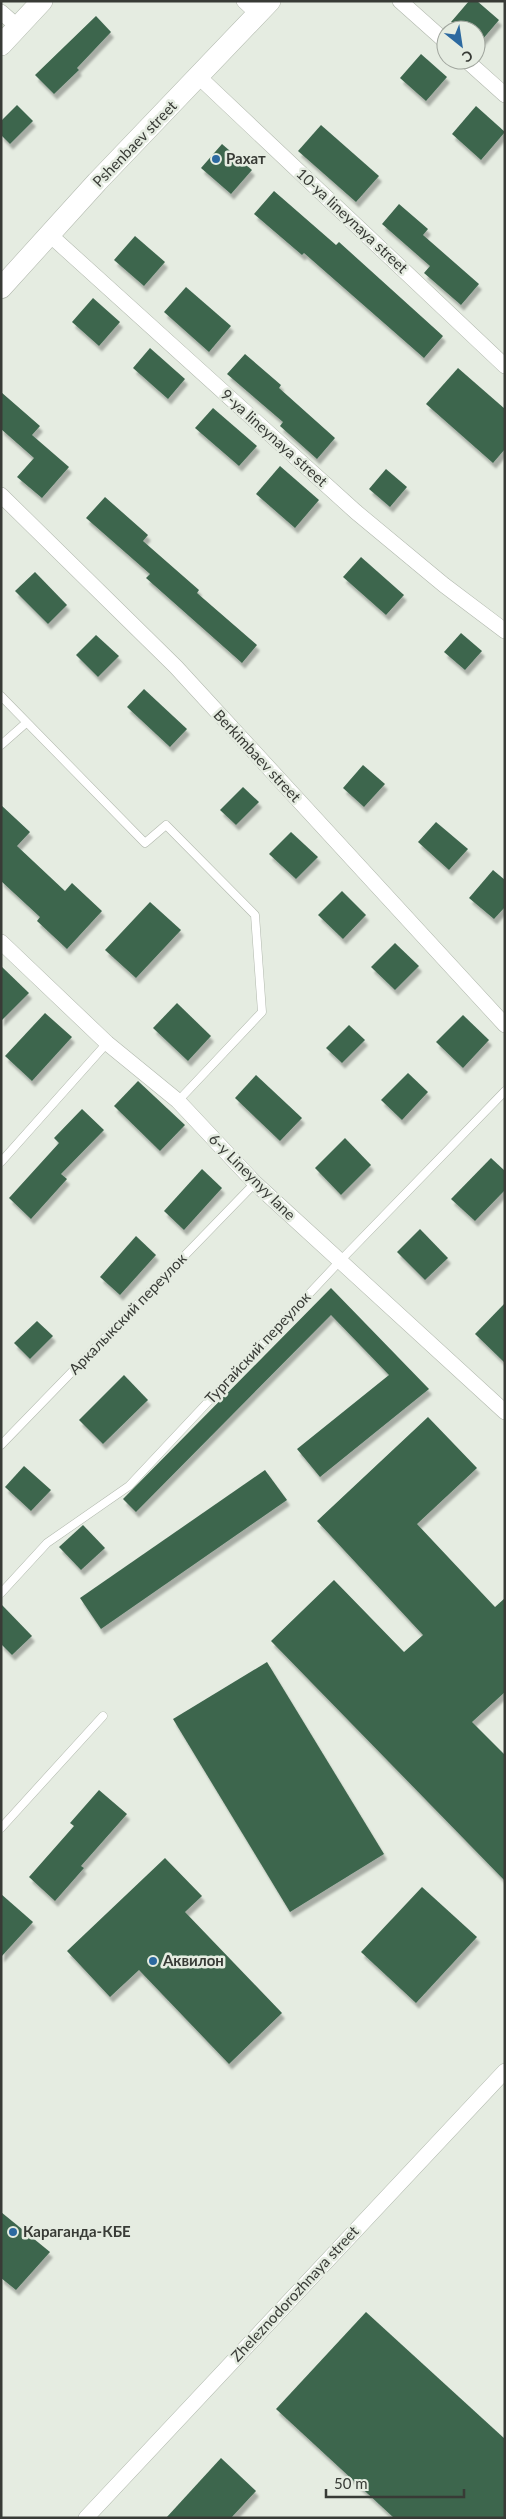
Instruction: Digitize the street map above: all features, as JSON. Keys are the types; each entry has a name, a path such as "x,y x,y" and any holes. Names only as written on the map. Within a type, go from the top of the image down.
{"street":[{"path":"1,45 42,1"},
{"path":"400,1 436,33"},
{"name":"Pshenbaev street","path":"1,288 97,182 199,77 257,5"},
{"path":"1,12 18,27"},
{"path":"477,70 505,94"},
{"name":"10-ya lineynaya street","path":"199,77 505,366"},
{"name":"9-ya lineynaya street","path":"50,236 356,512 444,585 505,631"},
{"name":"Berkimbaev street","path":"1,494 176,666 505,1025"},
{"name":"6-y Lineynyy lane","path":"1,942 107,1043 178,1101 255,1182 339,1262 505,1412"},
{"name":"Zheleznodorozhnaya street","path":"86,2518 505,2071"}],"lane":[{"path":"1,696 145,843 166,825 255,915 262,1012 178,1101"},
{"path":"1,745 26,722"},
{"path":"1,1162 107,1043"},
{"name":"Тургайский переулок","path":"1,1593 47,1543 129,1486 339,1262 505,1091"},
{"name":"Аркалыкский переулок","path":"1,1445 255,1182"},
{"path":"1,1828 103,1716"}],"building":[{"path":"469,1 477,1 499,20 486,35 486,20 453,20"},
{"path":"96,16 111,32 77,68 79,70 54,94 35,75"},
{"path":"421,54 436,67 436,70 439,70 447,77 426,101 400,78"},
{"path":"17,105 33,121 10,144 1,135 1,121"},
{"path":"476,106 505,132 481,160 452,134"},
{"path":"321,125 379,176 356,202 298,151"},
{"path":"222,144 252,170 231,194 201,168"},
{"path":"274,191 336,245 339,242 443,336 424,358 304,253 302,255 254,214"},
{"path":"399,204 428,229 423,235 479,284 461,305 424,273 430,266 382,224"},
{"path":"135,236 165,262 144,286 114,260"},
{"path":"186,287 231,326 209,352 164,312"},
{"path":"93,298 120,322 99,346 72,322"},
{"path":"150,348 185,379 168,399 133,368"},
{"path":"245,354 281,385 279,388 335,438 317,459 280,426 283,422 227,374"},
{"path":"458,368 505,409 505,449 493,463 426,404"},
{"path":"1,392 40,426 32,435 69,467 42,498 17,477 34,458 1,429"},
{"path":"213,408 257,446 239,466 195,428"},
{"path":"280,466 319,500 295,528 256,494"},
{"path":"386,469 407,487 390,507 369,489"},
{"path":"105,497 148,535 143,541 199,590 197,593 257,645 242,663 146,578 150,574 86,518"},
{"path":"361,557 404,595 386,615 343,577"},
{"path":"35,572 67,605 48,624 15,591"},
{"path":"461,633 482,651 465,670 444,652"},
{"path":"96,635 119,656 98,677 76,655"},
{"path":"144,689 187,729 170,747 127,707"},
{"path":"363,765 385,784 364,807 343,788"},
{"path":"243,787 259,802 236,825 220,810"},
{"path":"1,805 30,832 17,846 65,891 72,883 102,911 67,949 37,921 40,917 1,881"},
{"path":"436,822 468,849 449,870 418,842"},
{"path":"291,832 318,857 296,879 269,854"},
{"path":"493,870 505,880 505,907 494,919 469,898"},
{"path":"342,891 366,915 343,939 318,915"},
{"path":"150,902 181,930 136,978 105,950"},
{"path":"395,943 419,966 395,990 371,967"},
{"path":"1,966 29,993 1,1021"},
{"path":"177,1003 211,1036 188,1061 153,1028"},
{"path":"45,1013 72,1037 32,1081 5,1056"},
{"path":"463,1015 489,1040 463,1068 436,1042"},
{"path":"349,1025 365,1040 342,1063 326,1048"},
{"path":"408,1073 428,1092 402,1120 381,1100"},
{"path":"256,1075 302,1118 280,1141 235,1098"},
{"path":"138,1081 185,1125 160,1151 114,1106"},
{"path":"82,1109 104,1130 61,1174 67,1179 31,1219 9,1198 59,1143 54,1138"},
{"path":"345,1138 371,1165 341,1195 315,1168"},
{"path":"491,1158 505,1171 505,1190 475,1221 451,1199"},
{"path":"202,1169 222,1188 184,1230 164,1211"},
{"path":"420,1229 448,1258 425,1280 397,1252"},
{"path":"136,1236 156,1255 120,1295 100,1277"},
{"path":"331,1288 429,1389 320,1477 297,1449 389,1375 331,1315 136,1512 123,1499"},
{"path":"505,1303 505,1363 475,1334"},
{"path":"37,1321 53,1336 30,1359 14,1343"},
{"path":"124,1375 148,1400 103,1444 79,1420"},
{"path":"428,1417 477,1468 417,1524 495,1607 505,1598 505,1692 472,1722 505,1755 505,1881 271,1641 334,1580 404,1652 423,1635 317,1521"},
{"path":"24,1466 51,1490 31,1511 5,1487"},
{"path":"265,1470 287,1500 101,1629 80,1598"},
{"path":"83,1525 105,1548 81,1570 59,1547"},
{"path":"1,1604 32,1636 12,1655 1,1644"},
{"path":"267,1662 384,1854 290,1912 173,1719"},
{"path":"99,1790 127,1814 81,1866 84,1868 55,1901 29,1877 74,1826 70,1823"},
{"name":"Аквилон","path":"165,1858 202,1896 185,1912 282,2013 229,2064 139,1970 110,1997 67,1951"},
{"path":"422,1887 477,1937 416,2003 361,1952"},
{"path":"1,1894 33,1922 1,1957"},
{"name":"Караганда-КБЕ","path":"1,2212 50,2252 16,2290 1,2278"},
{"path":"366,2312 505,2439 505,2518 394,2518 276,2409"},
{"path":"221,2458 256,2491 231,2518 166,2518"}],"place":[{"name":"Рахат","path":"216,159"},
{"name":"Аквилон","path":"153,1961"},
{"name":"Караганда-КБЕ","path":"13,2232"}]}
